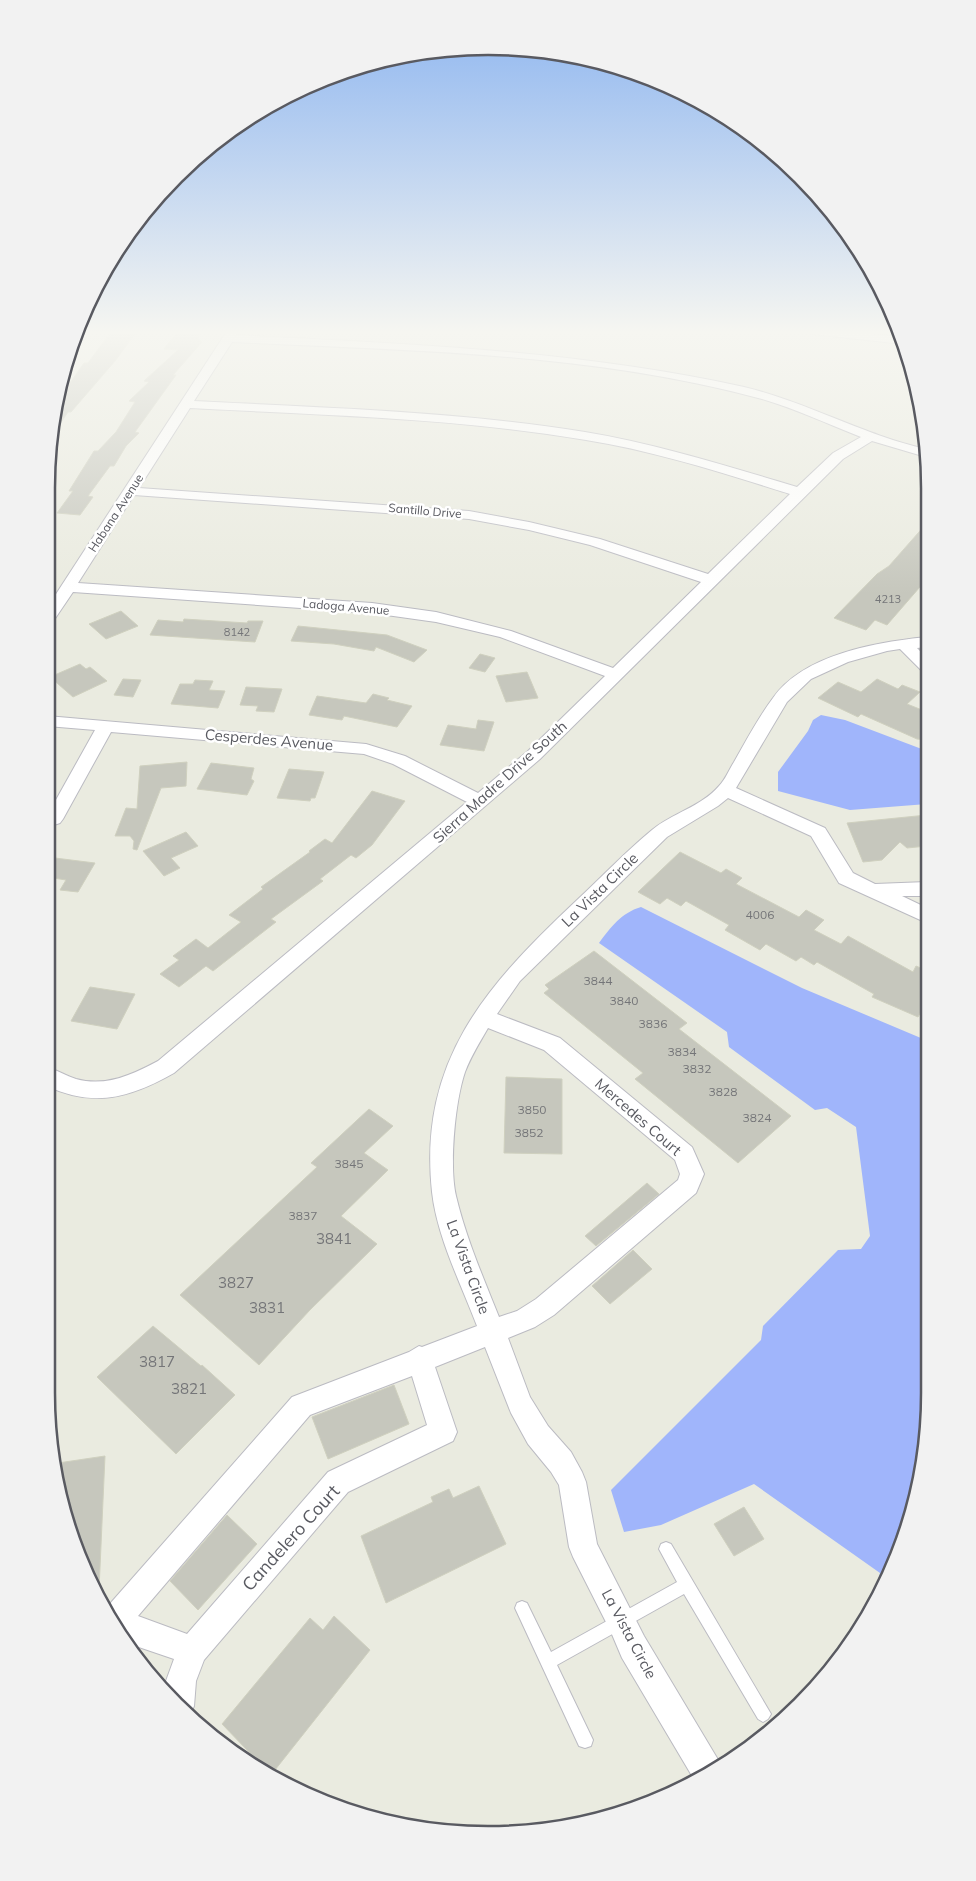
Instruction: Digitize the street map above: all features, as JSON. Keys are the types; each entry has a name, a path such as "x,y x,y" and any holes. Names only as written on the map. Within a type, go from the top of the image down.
{"street":[{"name":"Habana Avenue","path":"55,607 177,419"},
{"path":"428,419 537,429 588,436 657,451 799,492"},
{"path":"826,419 919,451"},
{"name":"Sierra Madre Drive South","path":"55,1080 65,1086 82,1090 122,1088 145,1079 166,1066 534,755 799,492 838,456 872,436"},
{"name":"Santillo Drive","path":"131,490 469,515 580,538 711,580"},
{"name":"Ladoga Avenue","path":"68,587 372,608 436,617 505,634 615,674"},
{"name":"La Vista Circle","path":"705,1767 633,1648 622,1620 583,1547 572,1482 561,1462 538,1435 520,1404 493,1332 458,1250 444,1194 442,1159 445,1114 455,1070 483,1017 513,976 660,832 712,802 726,790 780,699 805,676 842,659 886,646 921,642"},
{"path":"904,644 921,660"},
{"name":"Cesperdes Avenue","path":"55,722 366,749 399,760 480,802"},
{"path":"55,818 105,727"},
{"path":"726,790 818,832 846,878 921,913"},
{"path":"872,890 921,889"},
{"name":"Mercedes Court","path":"483,1017 552,1044 684,1154 692,1174 688,1186 545,1307 526,1319 493,1332"},
{"path":"117,1617 301,1406 419,1358 493,1332"},
{"name":"Candelero Court","path":"180,1697 181,1681 192,1651 338,1482 443,1432 419,1358"},
{"path":"123,1626 192,1651"}],"lane":[{"path":"666,1549 764,1714"},
{"path":"548,1662 687,1584"},
{"path":"522,1608 585,1740"}],"water":[{"path":"821,715 845,720 921,749 921,804 850,810 778,791 778,772 808,731 813,720"},
{"path":"641,907 802,988 921,1038 920,1421 913,1477 906,1505 888,1559 878,1581 880,1573 754,1484 661,1525 624,1532 611,1490 761,1340 763,1326 838,1250 861,1249 870,1236 856,1127 827,1108 815,1110 729,1047 727,1032 599,943 612,926"}],"building":[{"path":"124,419 145,419 135,432 139,433 126,446 114,466 110,466 88,496 93,497 80,515 57,513 73,491 69,491 94,451 98,451 116,432"},
{"path":"921,530 921,586 887,625 875,620 866,630 834,618 877,574 889,566"},
{"path":"121,611 138,626 106,639 89,624"},
{"path":"184,619 247,623 248,621 263,621 255,642 150,635 158,620 183,622"},
{"path":"298,626 387,635 427,650 414,662 376,647 374,651 334,644 291,641"},
{"path":"480,654 495,658 485,672 469,668"},
{"path":"80,664 86,669 90,667 107,681 73,697 55,681 55,675"},
{"path":"527,672 538,698 506,702 496,676"},
{"path":"123,679 141,680 133,697 114,695"},
{"path":"877,679 898,689 902,685 920,692 907,704 921,710 921,739 861,714 858,717 818,698 838,682 861,692"},
{"path":"195,680 213,681 209,690 225,691 218,708 171,704 180,684 193,684"},
{"path":"246,687 282,689 274,712 256,711 258,706 240,705"},
{"path":"373,694 389,698 387,700 412,706 397,727 344,716 342,720 309,715 317,696 366,703"},
{"path":"478,720 494,722 484,751 440,745 448,725 476,729"},
{"path":"187,762 186,786 161,788 137,850 133,849 134,841 130,836 115,836 126,808 137,809 140,766"},
{"path":"211,763 254,768 251,779 254,781 247,795 197,789"},
{"path":"289,769 324,772 315,798 311,798 310,801 277,798"},
{"path":"372,791 405,801 372,845 356,858 351,855 320,879 323,881 271,919 276,922 213,971 206,966 179,987 160,974 179,960 173,956 196,939 208,948 241,922 229,915 263,889 261,887 325,839 332,843"},
{"path":"921,816 921,847 907,848 900,842 882,860 863,862 847,823"},
{"path":"186,832 198,846 171,858 180,868 164,876 143,851"},
{"path":"680,852 721,873 726,869 742,878 736,884 799,917 806,910 824,920 814,930 841,944 848,936 913,972 916,966 921,968 921,1012 918,1017 872,997 874,994 817,962 814,965 801,957 796,961 766,944 760,950 725,930 729,925 686,901 681,906 667,898 660,904 638,892"},
{"path":"55,858 95,863 78,892 60,890 66,880 55,878"},
{"path":"594,951 687,1023 679,1029 791,1116 738,1163 635,1079 643,1073 544,993 549,989 545,985"},
{"path":"90,987 135,994 117,1029 71,1021"},
{"path":"506,1077 562,1079 562,1154 504,1153"},
{"path":"369,1109 393,1126 364,1153 388,1170 341,1216 377,1244 310,1310 259,1365 180,1295 317,1167 311,1163"},
{"path":"647,1183 659,1194 596,1246 585,1236"},
{"path":"633,1250 652,1269 610,1304 592,1286"},
{"path":"153,1326 202,1365 235,1395 176,1454 97,1377"},
{"path":"394,1385 409,1424 328,1459 312,1417"},
{"path":"105,1456 99,1583 78,1532 61,1463"},
{"path":"479,1486 506,1544 386,1603 361,1536 433,1502 431,1497 449,1489 453,1498"},
{"path":"744,1507 764,1539 734,1556 714,1524"},
{"path":"227,1515 257,1544 198,1610 170,1581"},
{"path":"334,1616 370,1650 275,1770 254,1757 222,1724 310,1618 323,1630"}]}
